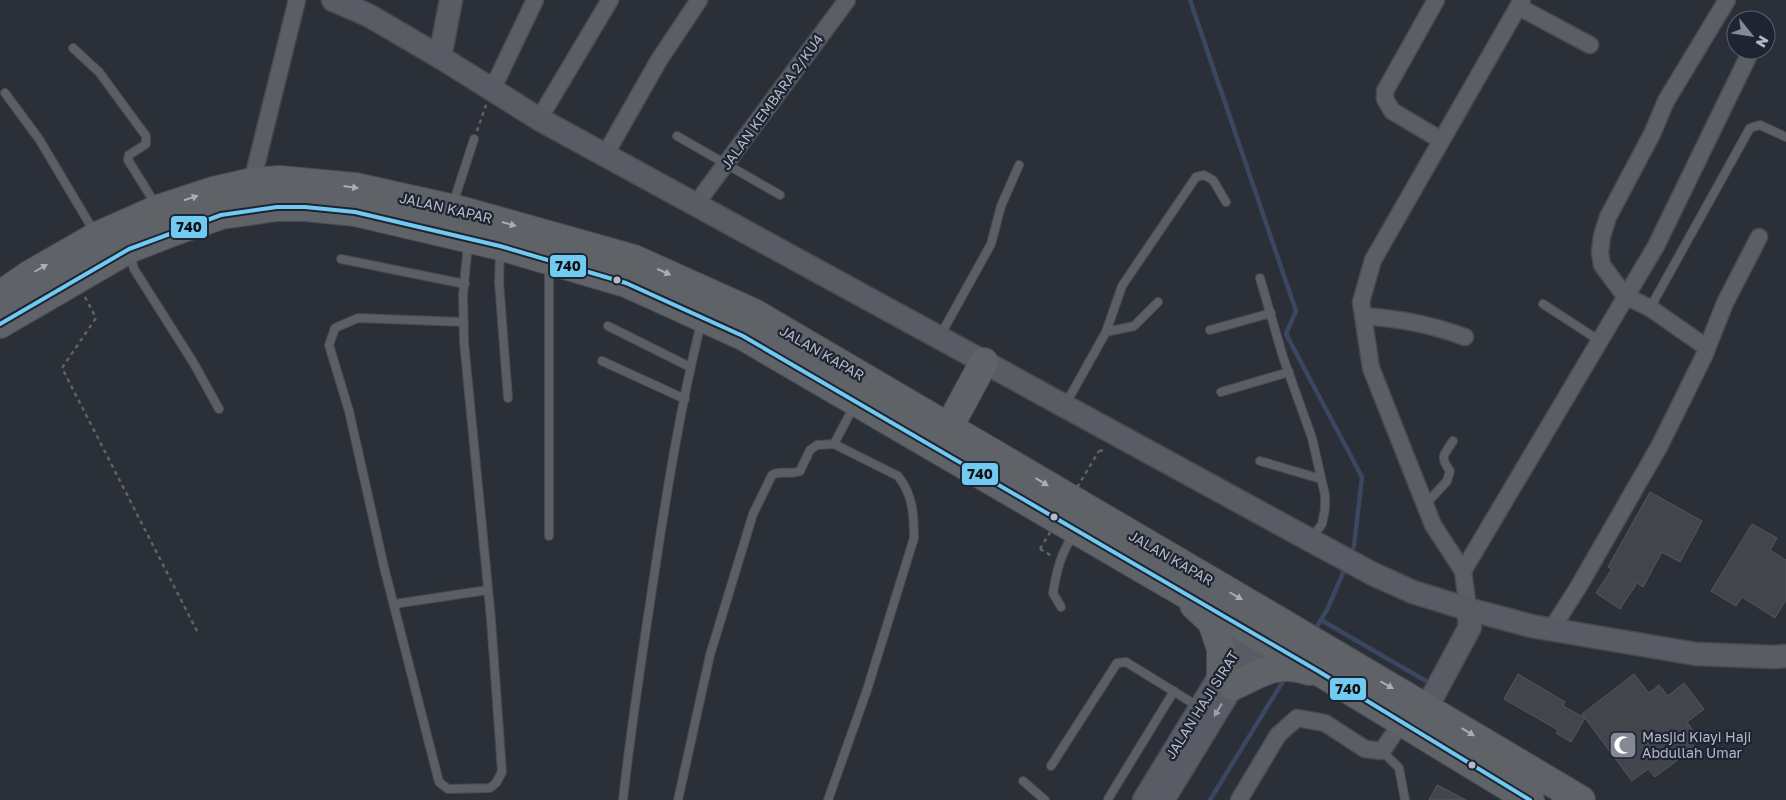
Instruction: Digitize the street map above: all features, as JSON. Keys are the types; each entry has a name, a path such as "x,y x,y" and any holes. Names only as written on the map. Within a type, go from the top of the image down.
{"highway":[{"name":"JALAN KAPAR","path":"0,295 29,275 97,236 158,209 212,191 252,182 280,180 356,187 452,208 634,259 754,313 954,418 1082,520 1180,591 1288,647 1427,707 1581,800"},
{"name":"JALAN KAPAR","path":"0,324 129,249 221,215 277,207 305,207 355,212 500,246 626,283 743,336 857,402 1082,520 1288,647 1402,722 1530,800"},
{"path":"954,418 979,372"},
{"path":"1180,591 1212,622 1221,649 1227,680 1288,647"}],"street":[{"path":"252,182 297,0"},
{"path":"333,0 368,15 440,57 539,119 939,338 979,372 1065,406 1373,574 1413,592 1531,626 1696,654 1786,656"},
{"path":"440,57 452,0"},
{"path":"492,90 535,0"},
{"path":"539,119 610,0"},
{"path":"605,155 659,60 699,0"},
{"name":"JALAN KEMBARA 2/KU4","path":"696,204 847,0"},
{"path":"1436,0 1385,91 1385,99 1392,112 1441,140"},
{"path":"1706,347 1650,308 1625,296 1602,265 1600,252 1602,236 1608,217 1652,134 1666,101 1727,0"},
{"path":"1427,707 1470,627 1462,571 1433,525 1371,368 1361,302 1373,260 1521,3 1590,45"},
{"path":"1462,571 1656,246 1747,60"},
{"path":"1552,630 1660,445 1704,356 1725,303 1759,237"},
{"path":"1363,316 1400,319 1436,326 1465,337"},
{"name":"JALAN HAJI SIRAT","path":"1144,800 1201,708 1227,680 1288,647"},
{"name":"JALAN HAJI SIRAT","path":"1163,800 1227,680"},
{"path":"1239,800 1278,735 1297,718 1325,723 1364,749 1382,751 1402,722"}],"lane":[{"path":"73,48 99,72 146,136 146,144 129,155 128,160 158,209"},
{"path":"5,93 39,139 97,236"},
{"path":"1650,308 1750,128 1760,125 1786,137"},
{"path":"677,136 780,196"},
{"path":"452,208 474,139"},
{"path":"939,338 991,244 1001,206 1019,165"},
{"path":"1065,406 1106,332 1122,286 1196,177 1204,175 1213,180 1226,202"},
{"path":"464,322 358,318 335,328 329,344 349,411 394,604 439,782 448,789 490,788 496,783 502,772 488,590 464,342 465,284 469,238"},
{"path":"500,246 499,282 508,398"},
{"path":"129,249 134,269 193,362 219,409"},
{"path":"341,259 465,284"},
{"path":"549,261 549,536"},
{"path":"1260,278 1288,372 1312,438 1325,495 1326,509 1319,545"},
{"path":"1106,332 1134,326 1158,302"},
{"path":"1542,304 1600,341"},
{"path":"1210,330 1271,313"},
{"path":"623,800 662,517 690,367 702,318"},
{"path":"608,326 690,367"},
{"path":"602,361 684,399"},
{"path":"1221,392 1288,372"},
{"path":"834,444 857,402"},
{"path":"1425,505 1447,481 1450,471 1443,462 1443,456 1453,441"},
{"path":"681,799 710,655 753,514 772,475 777,472 795,473 800,471 810,450 817,445 834,444 898,476 905,485 911,499 914,514 914,538 867,690 828,800"},
{"path":"1260,461 1321,479"},
{"path":"1061,607 1052,593 1062,553 1082,520"},
{"path":"394,604 488,590"},
{"path":"1051,766 1117,663 1126,662 1201,708"},
{"path":"1108,799 1174,690"},
{"path":"1382,751 1399,768 1405,800"},
{"path":"1023,781 1045,800"}],"path":[{"path":"474,139 492,90"},
{"path":"76,280 96,318 62,368 198,633"},
{"path":"1040,549 1098,451"}],"building":[{"path":"1650,492 1702,521 1680,562 1662,552 1643,587 1637,583 1620,609 1596,593 1612,569 1608,567"},
{"path":"1752,524 1777,538 1770,550 1786,560 1786,600 1775,618 1742,597 1736,606 1711,591"},
{"path":"1518,674 1565,702 1563,706 1585,718 1571,742 1556,733 1558,730 1504,699"},
{"path":"1634,674 1649,693 1659,685 1668,696 1684,683 1704,709 1687,722 1695,733 1688,738 1695,747 1655,777 1648,769 1632,781 1582,714"},
{"path":"1437,785 1466,800 1429,800"}],"waterway":[{"path":"1190,0 1296,311 1286,334 1362,477 1354,546 1351,554"},
{"path":"1314,631 1327,610 1346,566"},
{"path":"1321,620 1426,681"},
{"path":"1210,800 1285,678"}],"transit line":[{"name":"740","path":"0,324 129,249 221,215 277,207 305,207 355,212 500,246 626,283 743,336 1318,671 1530,800"}],"place":[{"name":"Masjid Kiayi Haji Abdullah Umar","path":"1623,745"}]}
